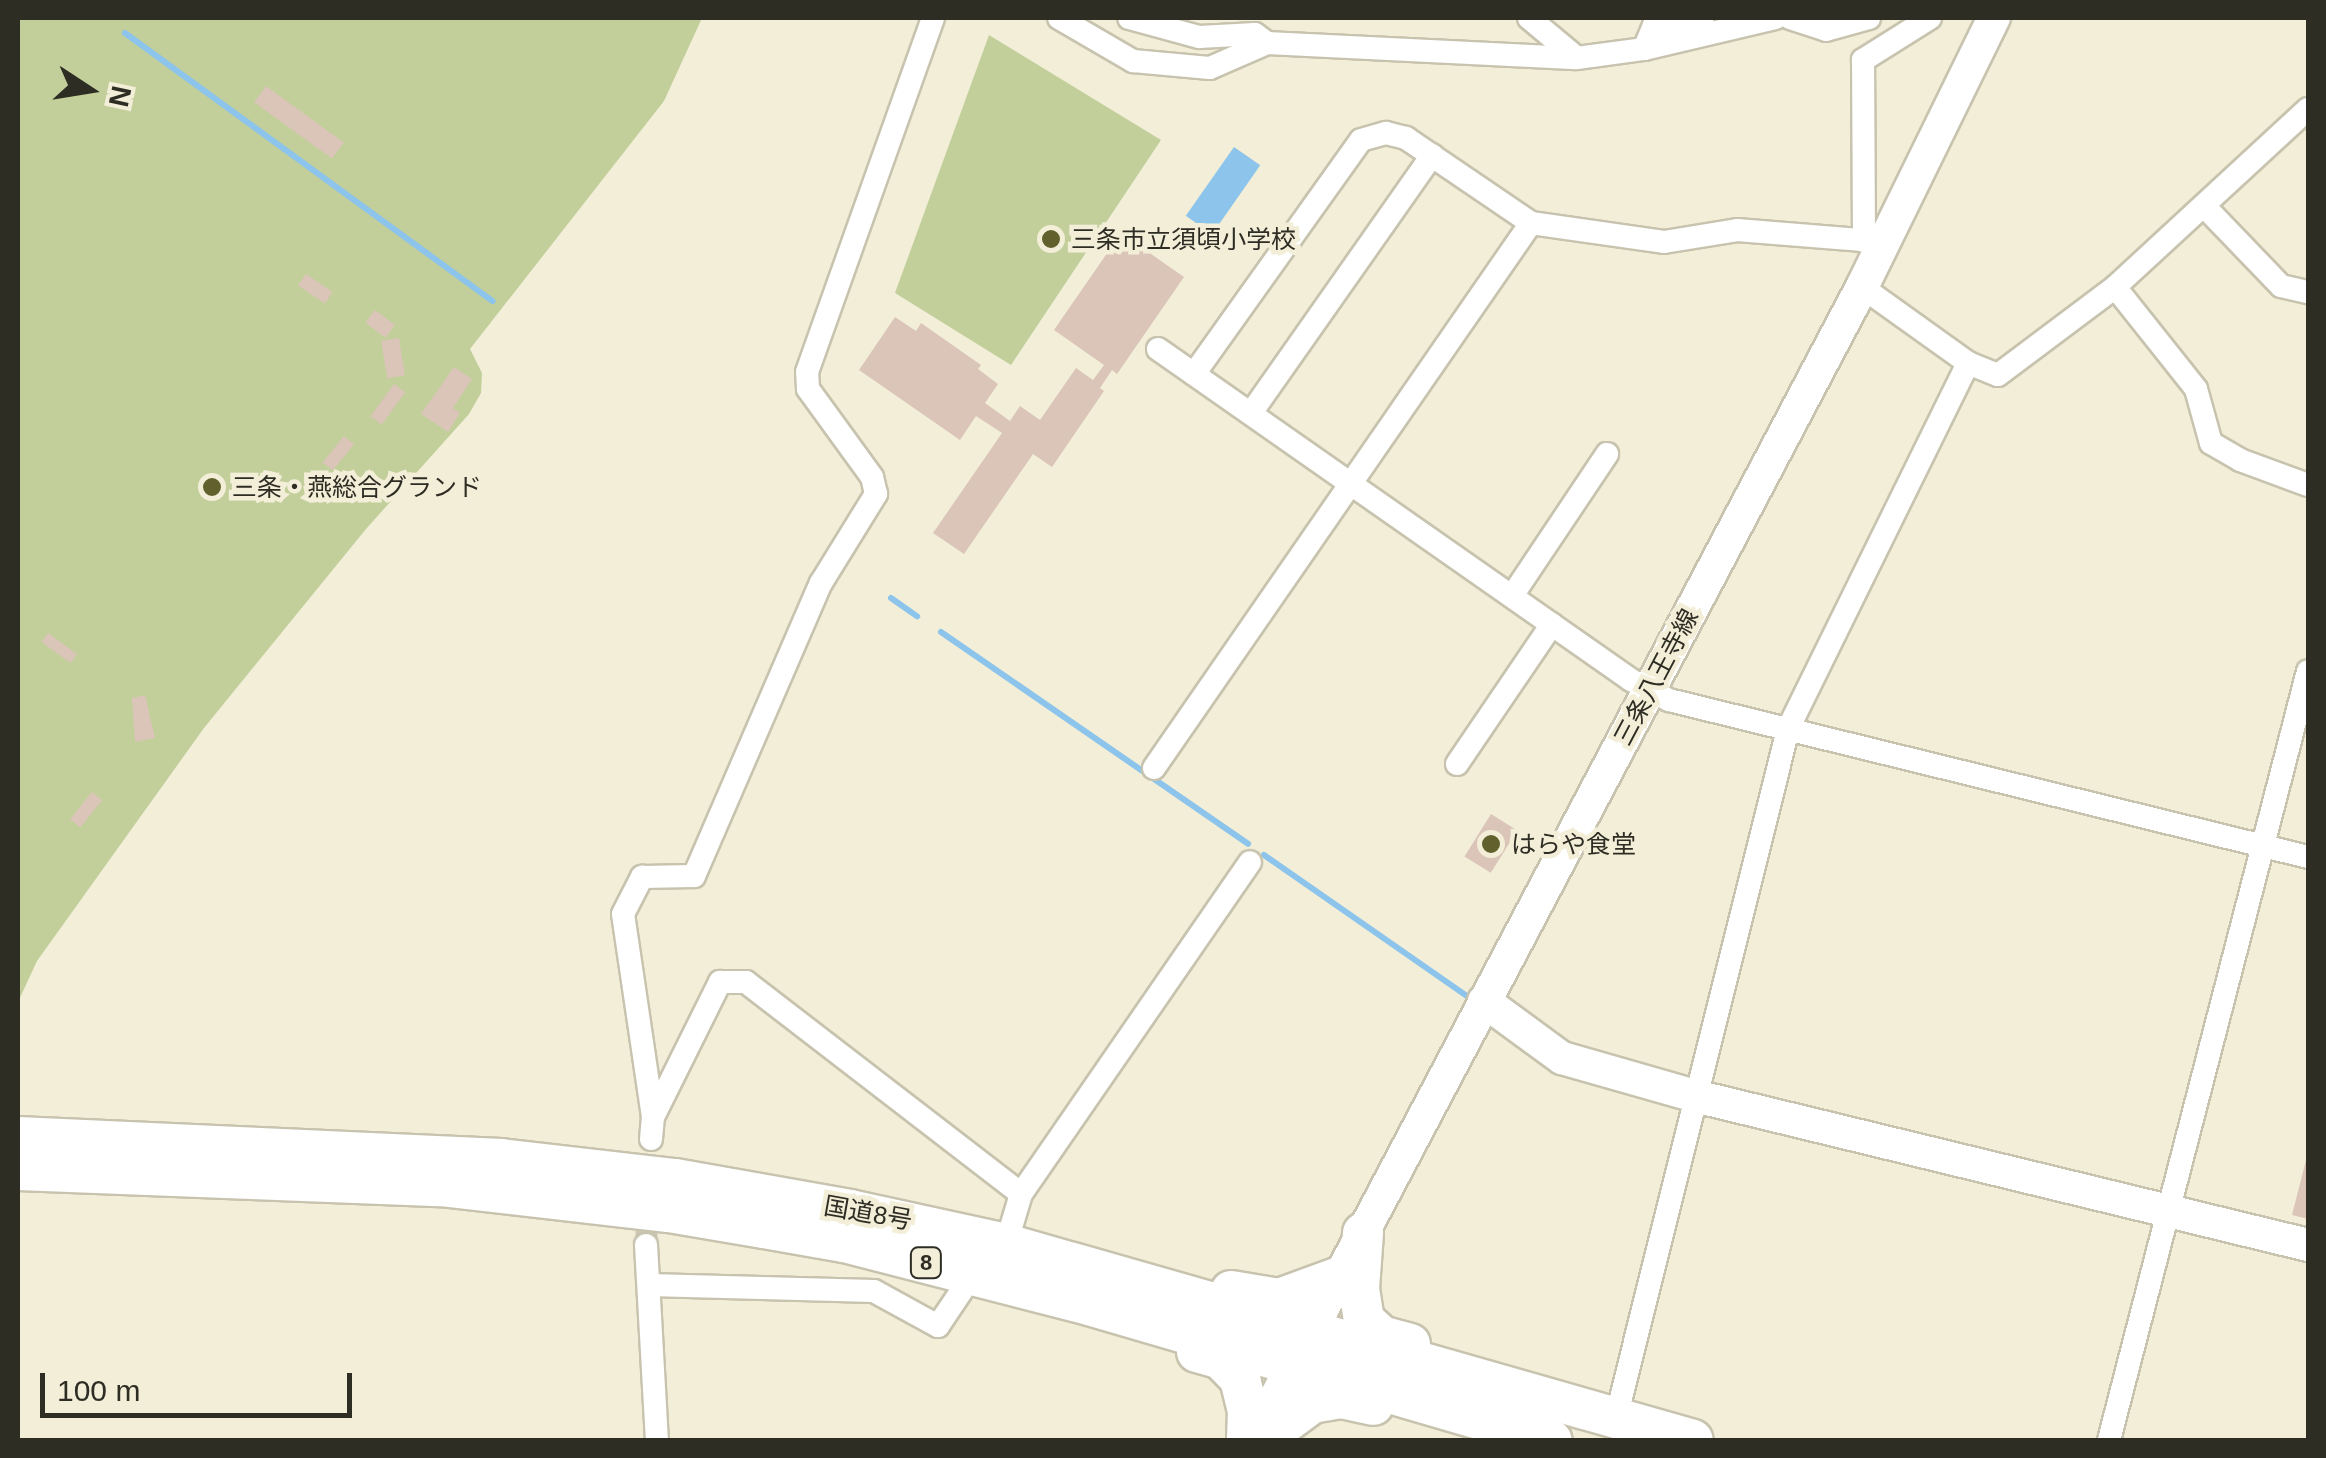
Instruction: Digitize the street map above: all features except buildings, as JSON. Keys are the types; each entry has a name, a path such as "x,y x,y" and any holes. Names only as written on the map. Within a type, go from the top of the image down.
{"highway":[{"name":"国道8号","path":"18,1137 378,1150 548,1180 844,1242 1089,1306 1528,1395 1693,1440"},
{"name":"国道8号","path":"18,1170 374,1182 694,1182 932,1225 1145,1284 1474,1418 1552,1440"},
{"path":"1363,1233 1359,1290 1369,1328 1471,1361 1528,1395"},
{"path":"1145,1284 1173,1275 1262,1299 1279,1299 1339,1277"},
{"path":"1089,1306 1113,1328 1230,1364 1245,1391 1250,1440"},
{"path":"1262,1440 1302,1409 1341,1398 1436,1421 1474,1418"}],"main road":[{"name":"三条八王寺線","path":"1302,1349 1862,288 1874,242 1994,18"},
{"path":"1484,1001 1562,1058 1695,1096 2308,1244"},
{"path":"1250,1440 1302,1349"}],"street":[{"path":"932,18 807,372 808,389 872,477 876,494 820,583 694,876 642,877 622,914 652,1128 720,982 746,982 1021,1194"},
{"path":"1059,18 1132,61 1210,68 1262,32"},
{"path":"1129,18 1199,36 1262,32 1578,58 1644,49 1775,18"},
{"path":"1529,18 1578,58"},
{"path":"1644,49 1654,25 1703,18"},
{"path":"1790,18 1826,30 1869,18"},
{"path":"1194,374 1361,140 1386,132 1406,138 1531,224 1664,242 1737,230 1874,242 1862,60 1930,18"},
{"path":"1862,288 1968,363 1998,375 2115,288 2206,208 2308,109"},
{"path":"1251,413 1432,155"},
{"path":"2206,208 2280,286 2308,292"},
{"path":"1154,768 1531,224"},
{"path":"2115,288 2196,389 2211,443 2240,460 2308,485"},
{"path":"1158,349 1552,624 1668,700 2308,857"},
{"path":"1616,1418 1788,729 1968,363"},
{"path":"1512,596 1607,454"},
{"path":"1457,764 1552,624"},
{"path":"2109,1440 2308,670"},
{"path":"1006,1244 1021,1194 1250,862"},
{"path":"646,1246 657,1440"},
{"path":"650,1285 874,1291 938,1326 973,1274"}],"green space":[{"name":"三条・燕総合グランド","path":"18,18 702,18 664,101 470,349 482,373 481,393 469,414 366,529 204,728 37,961 18,1002"},
{"path":"989,35 1161,140 1011,365 895,293"}],"water":[{"path":"1234,147 1260,165 1212,234 1186,216"}],"waterway":[{"path":"125,33 493,301"},
{"path":"891,598 917,616"},
{"path":"941,632 1248,844"},
{"path":"1264,855 1468,997"}],"tunnel":[{"path":"646,1245 651,1139"}],"place":[{"name":"三条市立須頃小学校","path":"1051,239"},
{"name":"三条・燕総合グランド","path":"212,487"},
{"name":"はらや食堂","path":"1491,844"}]}
